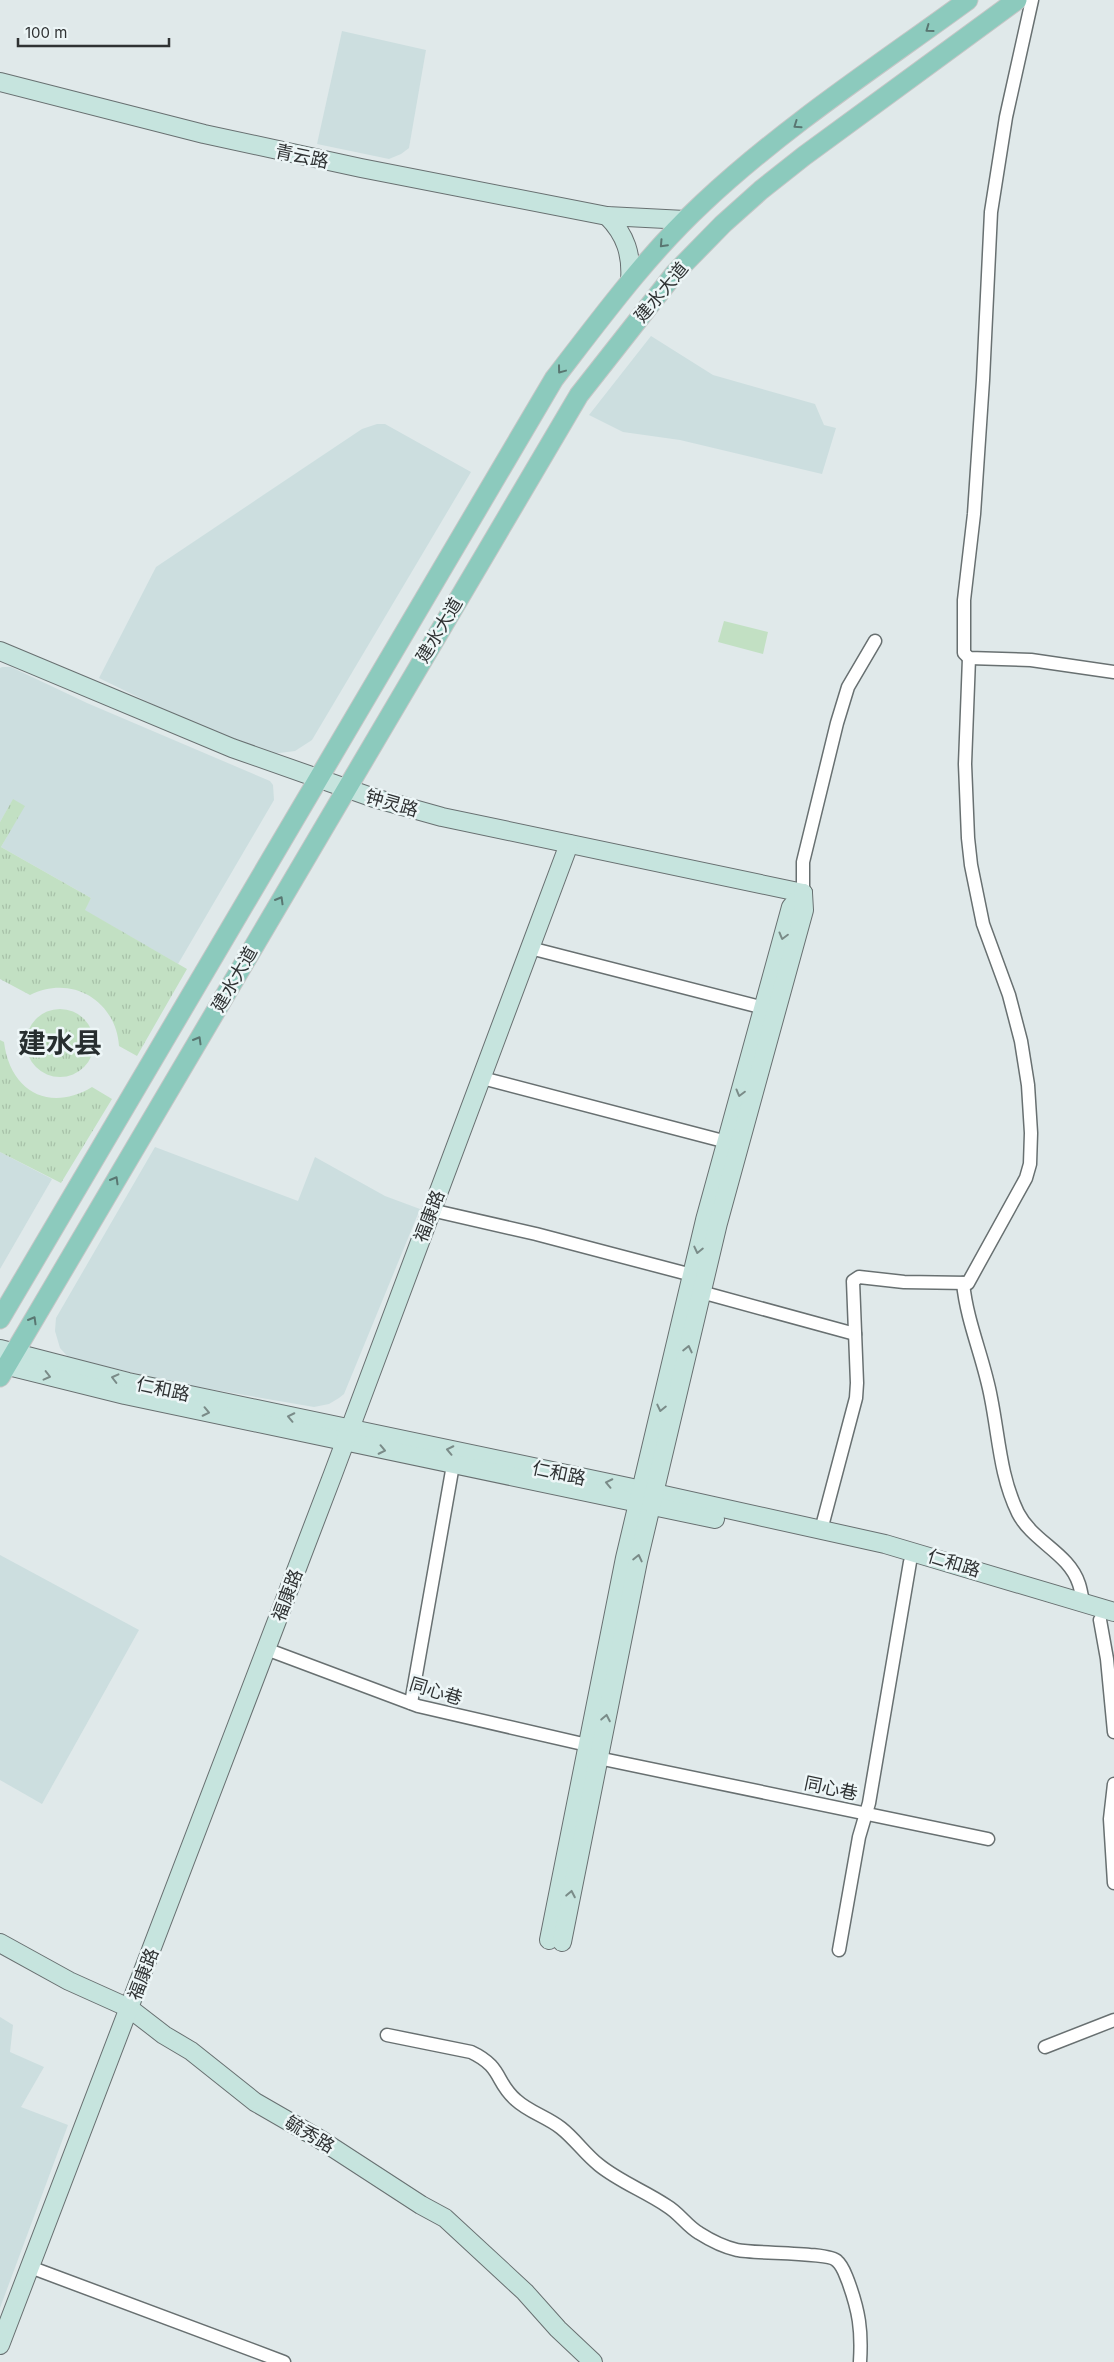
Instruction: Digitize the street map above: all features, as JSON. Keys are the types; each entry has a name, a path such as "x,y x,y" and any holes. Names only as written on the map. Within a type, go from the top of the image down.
{"main road":[{"name":"建水大道","path":"0,1319 554,379 630,281 685,220 762,151 968,0"},
{"name":"建水大道","path":"4,1362 579,395 653,299 699,248 774,180 1017,0"}],"street":[{"path":"1032,0 1006,117 991,212 974,514 964,600 964,653 970,658 1031,660 1114,672"},
{"name":"青云路","path":"0,82 282,152 607,216 685,220"},
{"path":"607,216 619,230 627,244 631,262 630,281"},
{"path":"646,1498 702,1292 718,1223 804,910 803,862 837,724 848,687 875,641"},
{"name":"钟灵路","path":"0,651 224,746 345,789 442,817 803,893"},
{"path":"821,1530 856,1398 853,1281 856,1278 968,1284 986,1247 1011,1208 1026,1178 1030,1164 1031,1133 1028,1084 1021,1041 1009,995 984,924 970,856 965,764 970,658"},
{"name":"福康路","path":"0,2345 347,1436 569,844"},
{"path":"555,1941 692,1275 791,907 803,893"},
{"path":"530,948 764,1008"},
{"path":"482,1078 727,1142"},
{"path":"431,1210 526,1231 692,1275"},
{"path":"963,1283 966,1308 991,1398 998,1452 1010,1495 1027,1526 1072,1570 1079,1584 1083,1603"},
{"path":"702,1292 855,1334"},
{"name":"仁和路","path":"4,1362 125,1395 347,1436 646,1498 910,1562 1109,1619"},
{"name":"仁和路","path":"347,1436 453,1465 821,1530 919,1553 1083,1603 1109,1619"},
{"path":"411,1703 453,1465"},
{"name":"同心巷","path":"266,1649 411,1703 447,1714 866,1813 910,1562"},
{"path":"1109,1619 1108,1659 1114,1732"},
{"path":"1114,1784 1110,1819 1114,1883"},
{"path":"839,1950 858,1837 866,1813 988,1839"},
{"name":"毓秀路","path":"0,1943 69,1980 129,2008 164,2035 191,2051 255,2102 321,2140 421,2205 445,2218 525,2292 558,2329 593,2362"},
{"path":"1045,2047 1114,2020"},
{"path":"387,2034 471,2052 482,2057 496,2069 508,2092 517,2102 560,2127 584,2153 608,2172 667,2206 698,2233 712,2241 736,2250 777,2255 826,2255 835,2258 842,2268 859,2313 862,2336 860,2362"},
{"path":"30,2267 284,2362"}],"shaded area":[{"path":"342,31 426,50 409,148 401,154 389,159 317,144"},
{"path":"651,336 713,375 815,404 824,425 836,428 822,474 680,440 623,432 589,415"},
{"path":"377,424 385,424 471,472 312,740 295,751 271,754 191,723 99,678 156,567 362,429"},
{"path":"11,667 87,703 270,781 273,785 274,800 178,964 84,910 91,898 1,847 24,806 13,800 0,822 0,668"},
{"path":"155,1147 298,1201 315,1157 385,1196 420,1209 344,1394 339,1398 329,1404 314,1407 175,1383 68,1357 60,1348 55,1331 56,1318"},
{"path":"0,1152 52,1179 0,1269"},
{"path":"0,1555 139,1630 42,1804 0,1780"},
{"path":"0,2017 13,2025 10,2052 44,2067 21,2107 68,2125 0,2308"}],"green space":[{"path":"724,621 768,632 763,654 718,642"},
{"path":"13,799 25,806 1,847 91,898 85,910 187,969 137,1056 119,1046 116,1030 110,1016 89,995 61,988 45,989 30,995 0,979 0,822"},
{"path":"60,1009 73,1011 84,1019 92,1030 94,1043 92,1056 84,1067 73,1075 60,1077 47,1075 36,1067 28,1056 26,1043 28,1030 36,1019 47,1011"},
{"path":"0,1040 4,1042 14,1073 23,1085 34,1093 47,1097 61,1098 76,1095 92,1087 112,1099 61,1183 0,1152"}],"district":[{"name":"建水县","path":"60,1043"}]}
